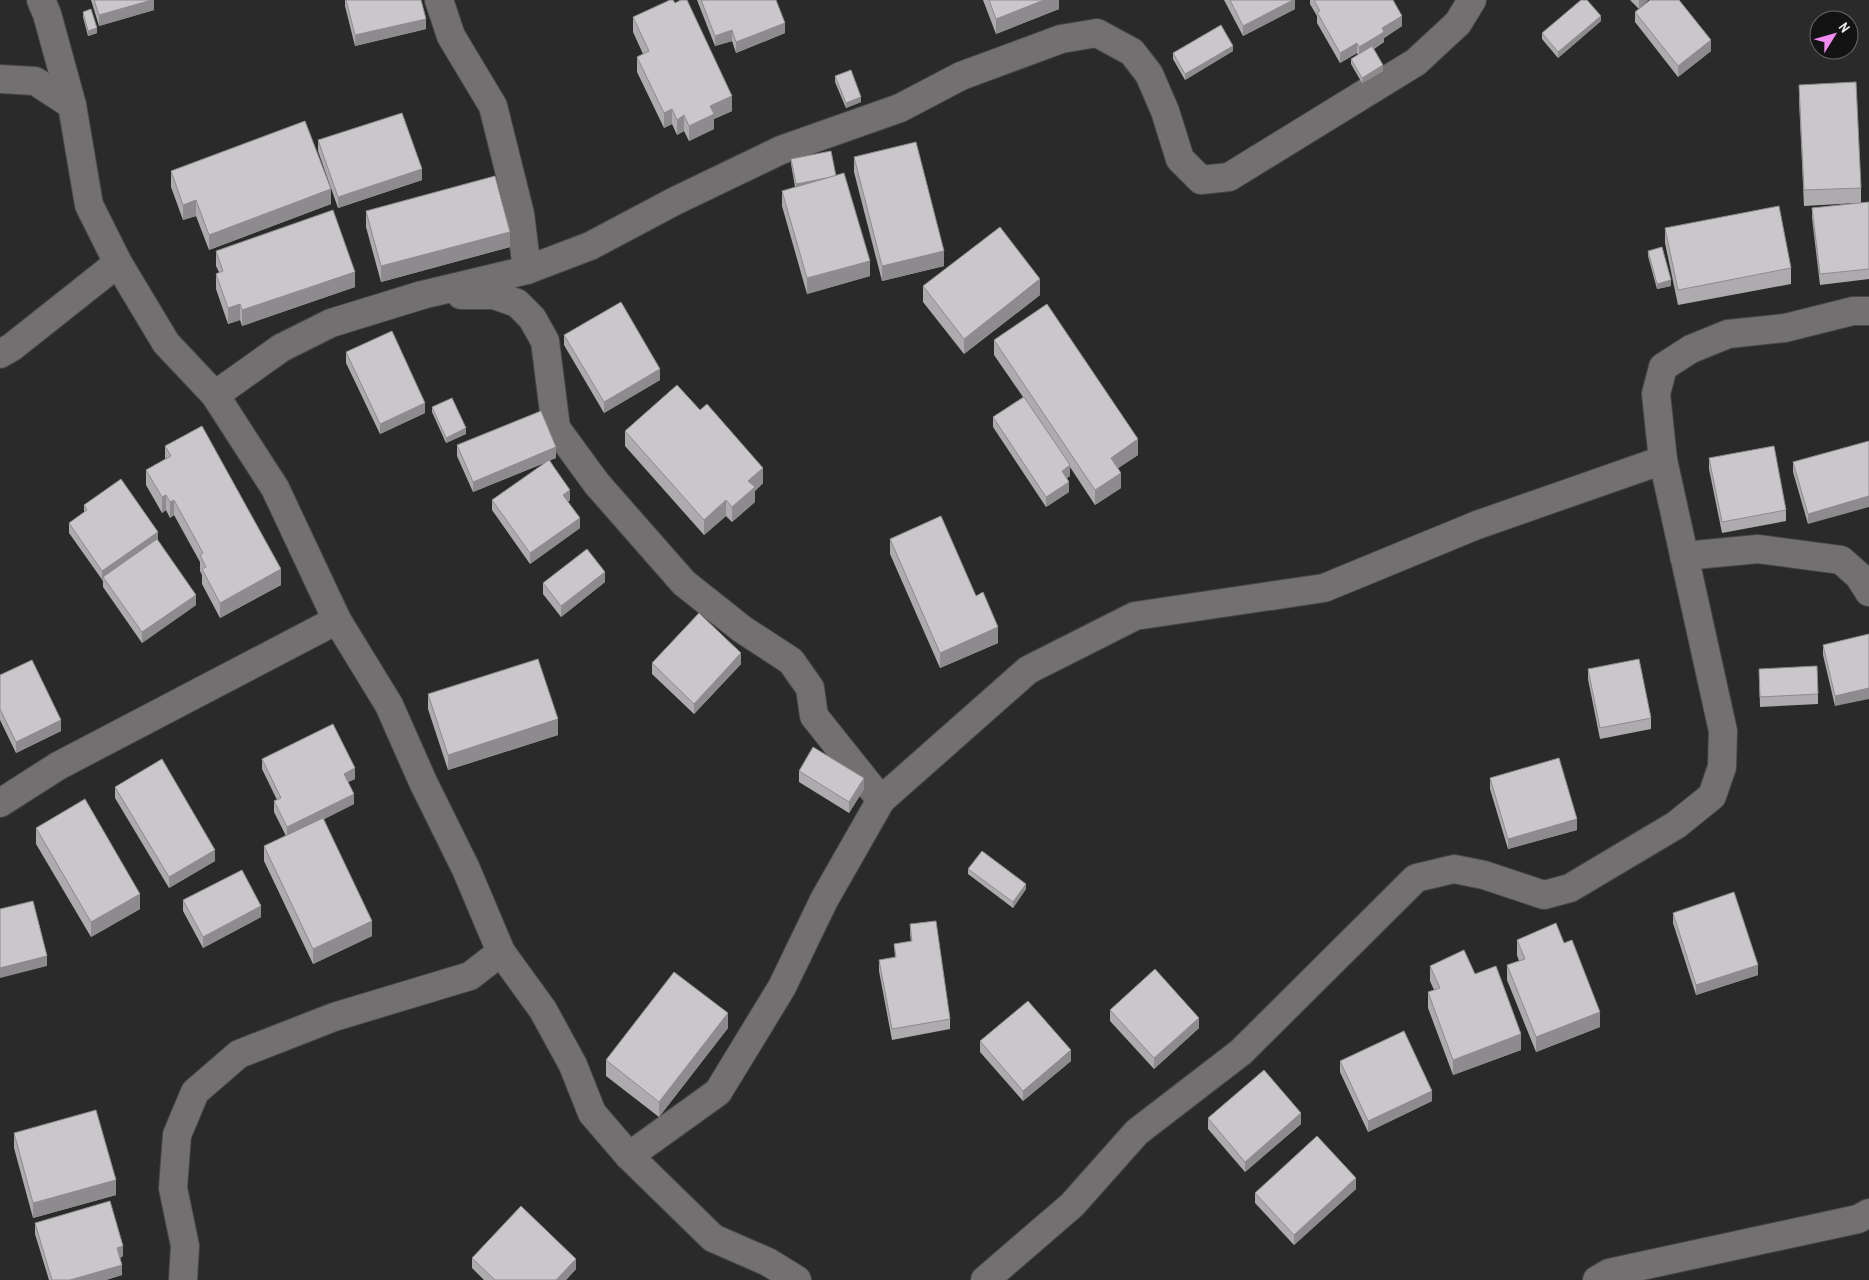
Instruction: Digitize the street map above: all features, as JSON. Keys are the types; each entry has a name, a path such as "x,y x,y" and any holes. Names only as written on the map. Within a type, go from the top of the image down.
{"street":[{"path":"41,0 47,14 72,106 89,205 118,263 166,343 215,395 275,488 337,620 389,705 423,782 466,869 501,952 543,1010 573,1065 592,1113 629,1156 714,1238 768,1262 796,1280"},
{"path":"439,0 451,36 493,106 520,214 527,270"},
{"path":"215,395 282,348 331,323 422,295 527,270 590,246 675,201 781,150 900,108 961,76 1061,39 1097,33 1132,52 1149,74 1165,111 1180,159 1201,180 1229,176 1416,62 1458,22 1472,0"},
{"path":"0,79 34,81 72,106"},
{"path":"0,354 12,347 118,263"},
{"path":"422,295 494,295 518,303 532,318 545,341 556,428 597,484 684,583 742,629 791,661 810,688 814,716 881,800"},
{"path":"985,1280 1072,1205 1137,1132 1241,1052 1416,878 1454,869 1484,875 1544,895 1570,888 1676,825 1712,796 1722,767 1723,731 1662,460 1656,394 1663,367 1691,349 1728,334 1785,328 1853,311 1869,311"},
{"path":"629,1156 718,1092 782,988 824,900 881,800 1028,670 1135,616 1324,588 1477,525 1662,460"},
{"path":"1684,556 1758,550 1841,560 1859,576 1869,592"},
{"path":"0,803 58,766 337,620"},
{"path":"183,1280 185,1246 173,1188 177,1135 195,1092 239,1054 334,1017 470,976 501,952"},
{"path":"1597,1280 1609,1273 1858,1219 1869,1213"}],"building":[{"path":"94,0 152,0 99,15"},
{"path":"346,0 421,0 426,19 355,35"},
{"path":"673,0 675,3 687,0 732,96 710,106 714,114 689,126 684,115 677,120 672,109 664,113 637,57 649,51 633,17"},
{"path":"701,0 776,0 785,23 736,42 732,30 715,36"},
{"path":"989,0 1044,0 996,19"},
{"path":"1230,0 1293,0 1243,26"},
{"path":"1314,0 1393,0 1402,16 1382,28 1384,32 1359,47 1357,43 1340,53 1317,12 1320,11"},
{"path":"1581,0 1587,0 1601,16 1558,52 1542,33"},
{"path":"1650,0 1679,0 1711,40 1678,66 1635,12"},
{"path":"91,9 97,28 88,31 83,12"},
{"path":"1221,25 1233,46 1185,74 1173,53"},
{"path":"1372,46 1383,65 1362,78 1351,59"},
{"path":"851,70 861,97 846,103 835,76"},
{"path":"1856,82 1861,188 1804,190 1799,85"},
{"path":"402,113 422,169 338,197 318,140"},
{"path":"305,121 331,189 209,235 196,200 183,205 171,171"},
{"path":"916,142 944,251 882,266 854,157"},
{"path":"831,151 836,176 796,184 791,159"},
{"path":"844,173 870,261 807,278 782,191"},
{"path":"495,176 510,232 381,266 366,211"},
{"path":"1869,202 1869,269 1820,274 1812,208"},
{"path":"1779,206 1791,268 1678,290 1665,228"},
{"path":"333,210 355,272 242,310 240,304 228,308 216,274 223,271 216,251"},
{"path":"1000,227 1040,279 964,339 923,286"},
{"path":"1662,247 1671,280 1657,284 1648,251"},
{"path":"621,302 660,369 604,402 564,335"},
{"path":"1047,304 1138,439 1111,458 1121,473 1095,490 994,340"},
{"path":"392,331 425,403 380,424 346,352"},
{"path":"677,385 700,410 707,404 763,468 748,481 755,487 732,507 726,500 704,520 625,431"},
{"path":"1024,397 1070,465 1062,471 1069,482 1046,497 993,417"},
{"path":"452,398 466,428 446,438 432,407"},
{"path":"541,411 556,447 473,482 457,445"},
{"path":"202,426 281,569 220,603 202,569 206,567 200,555 203,553 174,500 170,502 166,495 162,497 146,470 171,456 165,446"},
{"path":"1869,441 1869,496 1808,514 1793,462"},
{"path":"1774,446 1786,510 1722,522 1709,458"},
{"path":"549,460 570,490 563,495 580,518 530,553 492,500"},
{"path":"121,479 158,532 102,571 69,523 87,510 84,505"},
{"path":"941,516 976,596 983,592 998,627 940,653 890,539"},
{"path":"157,539 196,595 142,632 103,577"},
{"path":"587,549 605,572 561,606 543,583"},
{"path":"699,613 741,653 694,704 652,663"},
{"path":"1869,634 1869,688 1835,696 1823,645"},
{"path":"538,659 558,719 448,755 428,694"},
{"path":"1639,659 1651,718 1600,728 1588,669"},
{"path":"32,660 61,720 16,742 0,709 0,675"},
{"path":"1817,666 1818,694 1760,697 1759,669"},
{"path":"333,724 355,768 344,774 354,794 287,827 274,801 281,798 262,759"},
{"path":"813,747 864,778 849,802 799,771"},
{"path":"1559,758 1577,819 1508,839 1490,778"},
{"path":"162,759 215,850 169,877 115,787"},
{"path":"85,799 140,894 91,922 36,828"},
{"path":"323,818 372,921 313,949 264,846"},
{"path":"982,851 1026,884 1013,902 968,869"},
{"path":"242,870 261,906 203,937 183,900"},
{"path":"1734,892 1758,965 1696,985 1673,913"},
{"path":"33,901 47,956 0,968 0,909"},
{"path":"936,921 950,1019 892,1029 879,960 896,957 894,944 912,941 910,924"},
{"path":"1556,923 1564,943 1572,940 1600,1012 1536,1037 1507,965 1525,959 1517,940"},
{"path":"1464,950 1475,974 1496,966 1521,1034 1453,1060 1428,992 1440,988 1430,966"},
{"path":"1155,969 1199,1018 1154,1058 1110,1010"},
{"path":"674,972 728,1013 659,1102 606,1060"},
{"path":"1028,1001 1071,1050 1023,1091 980,1041"},
{"path":"1404,1031 1432,1091 1368,1121 1340,1061"},
{"path":"1264,1070 1301,1113 1245,1162 1208,1118"},
{"path":"96,1110 116,1180 33,1203 14,1133"},
{"path":"1317,1136 1356,1178 1294,1235 1255,1193"},
{"path":"110,1201 123,1246 117,1248 122,1265 70,1280 52,1280 35,1223"},
{"path":"521,1206 576,1259 556,1280 495,1280 472,1258"}]}
